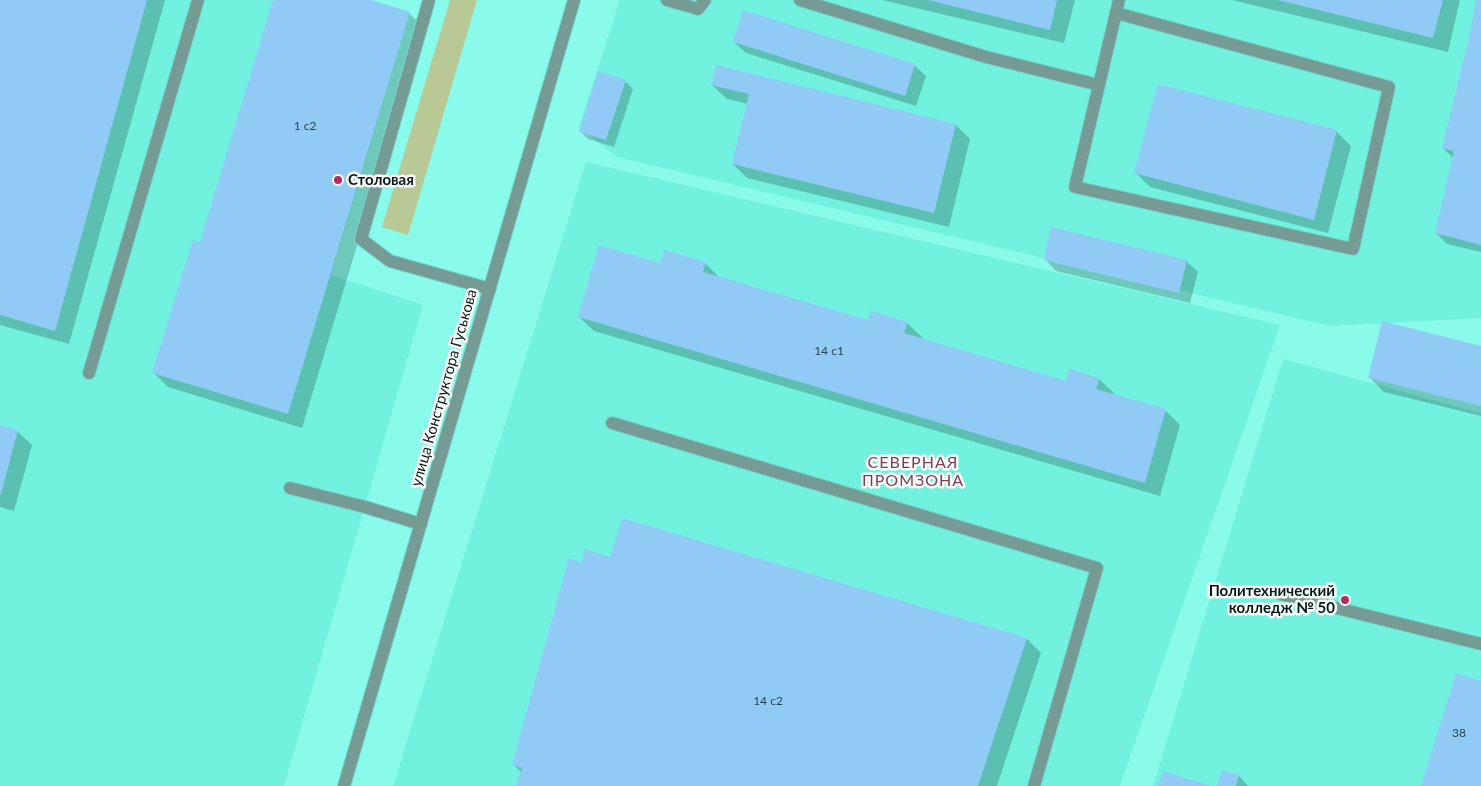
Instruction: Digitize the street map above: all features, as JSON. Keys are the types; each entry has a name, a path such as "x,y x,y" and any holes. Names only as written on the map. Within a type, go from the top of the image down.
{"street":[{"path":"89,373 198,0"},
{"path":"429,0 361,239 390,261 490,289"},
{"name":"улица Конструктора Гуськова","path":"344,786 574,0"},
{"path":"667,0 698,9 705,0"},
{"path":"800,0 986,57 1099,85"},
{"path":"1117,6 1389,86 1353,249 1075,187 1117,6"},
{"path":"612,423 1097,568 1034,786"},
{"path":"290,488 365,507 421,524"},
{"path":"1280,594 1481,644"}],"shaded area":[{"path":"0,0 371,0 410,12 331,275 423,305 284,786 0,786"},
{"path":"450,0 477,0 408,235 382,227"},
{"path":"620,0 1481,0 1481,318 1330,326 617,157 579,127"},
{"path":"586,162 1280,325 1120,786 393,786"},
{"name":"Политехнический колледж № 50","path":"1283,359 1481,413 1481,786 1153,786"}],"building":[{"path":"0,0 147,0 55,331 0,315"},
{"path":"273,0 371,0 410,12 288,414 152,373 193,240 200,242"},
{"path":"928,0 1057,0 1050,30"},
{"path":"1278,0 1443,0 1433,38"},
{"path":"1476,0 1481,0 1481,245 1435,233 1454,151 1442,148 1469,38"},
{"path":"743,10 915,64 905,96 733,42"},
{"path":"716,65 956,124 934,213 732,164 749,94 711,85"},
{"path":"598,71 626,80 606,140 579,132"},
{"path":"1158,84 1337,130 1314,220 1134,173"},
{"path":"1051,227 1187,260 1179,293 1044,260"},
{"path":"599,245 660,263 664,250 706,262 703,272 868,320 871,311 908,322 904,333 1066,381 1069,369 1100,378 1096,389 1166,409 1145,483 578,317"},
{"path":"1382,321 1481,346 1481,406 1368,378"},
{"path":"0,425 18,430 1,494 0,494"},
{"path":"622,518 1027,638 978,786 516,786 522,768 512,765 569,558 582,563 584,549 610,557"},
{"path":"1456,673 1481,681 1481,786 1421,786"},
{"path":"1222,770 1239,775 1236,786 1217,786"},
{"path":"1163,771 1210,786 1158,786"}],"place":[{"name":"Столовая","path":"338,180"},
{"name":"Политехнический колледж № 50","path":"1345,600"}],"district":[{"name":"СЕВЕРНАЯ ПРОМЗОНА","path":"913,472"}]}
